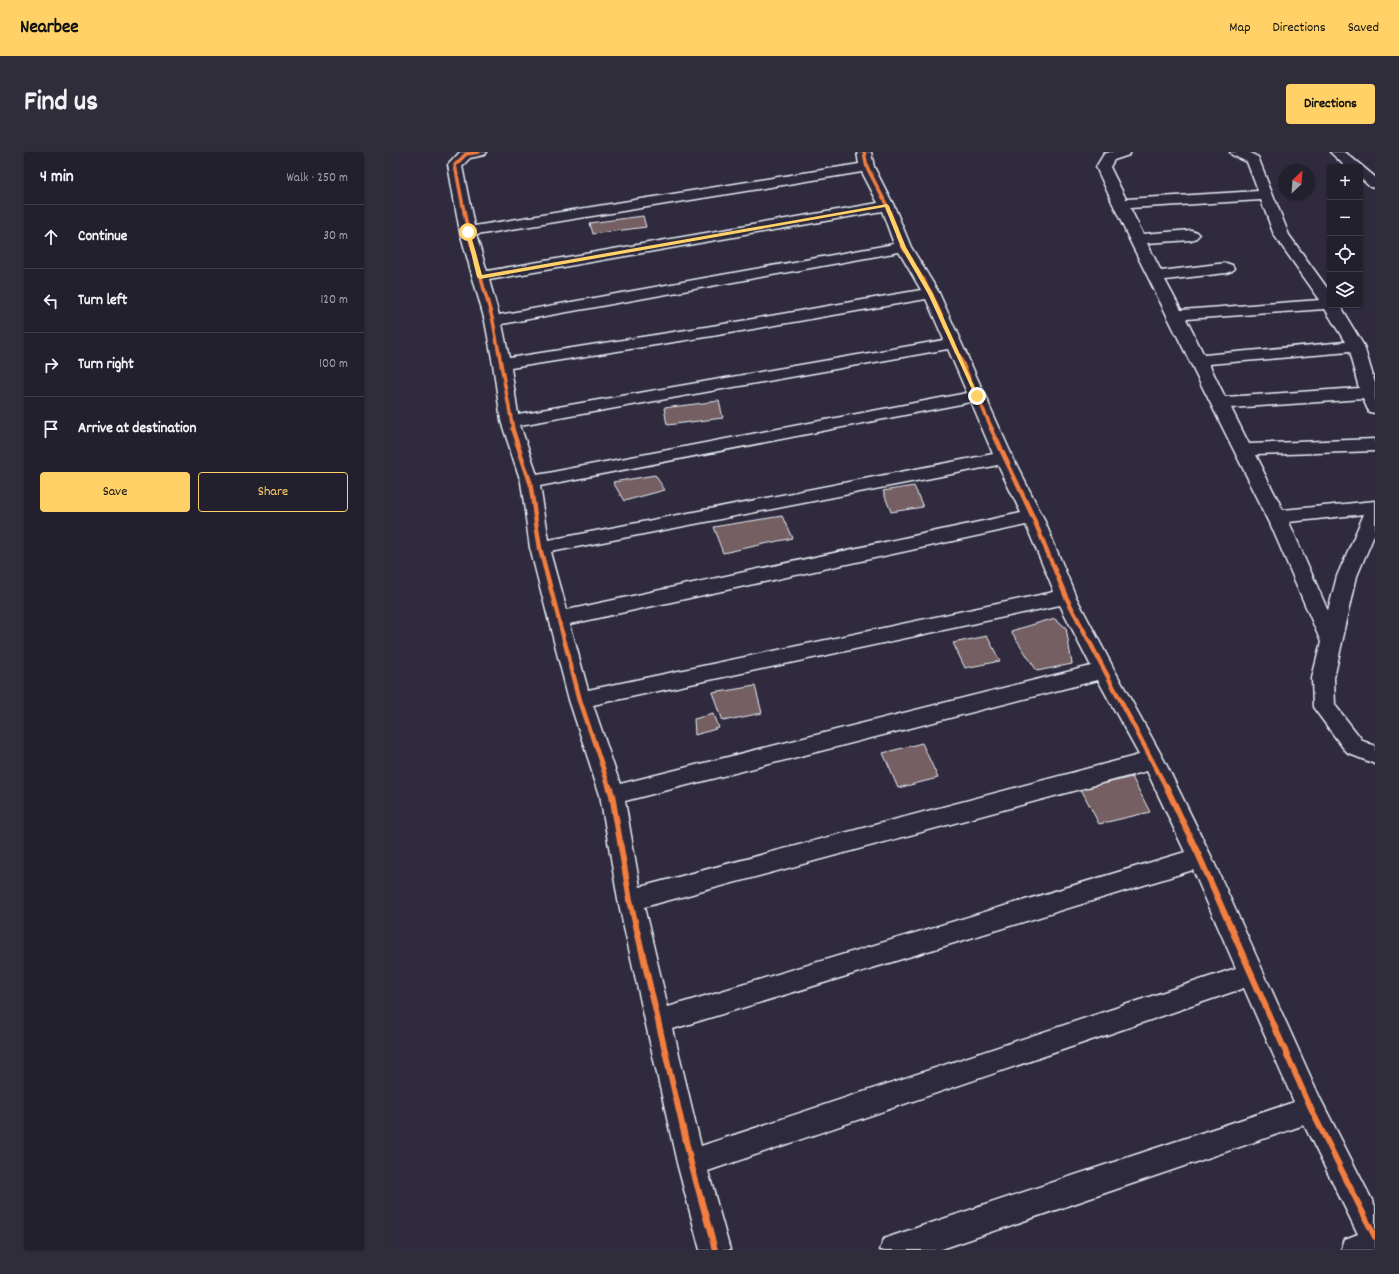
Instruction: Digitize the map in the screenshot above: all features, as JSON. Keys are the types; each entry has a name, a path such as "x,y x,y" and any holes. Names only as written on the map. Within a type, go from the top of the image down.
{"street":[{"path":"479,152 466,154 455,165 468,232 493,321 502,364 510,421 530,482 540,548 558,619 580,700 612,795 630,900 691,1163 715,1250"},
{"path":"1124,152 1109,157 1103,167 1137,239 1221,403 1277,517 1332,643"},
{"path":"1237,152 1253,160 1282,235 1327,300"},
{"path":"1337,152 1351,164"},
{"path":"468,232 866,159 903,247 931,294 954,343 1004,458 1033,517 1066,597 1104,671 1153,760 1200,858 1311,1109 1375,1237"},
{"path":"1363,174 1375,184"},
{"path":"1121,204 1266,195"},
{"path":"480,277 887,206"},
{"path":"1137,239 1191,235"},
{"path":"493,321 903,247"},
{"path":"1156,276 1226,268"},
{"path":"502,364 718,330 931,294"},
{"path":"1176,314 1327,304"},
{"path":"1221,403 1372,400 1356,346 1332,308"},
{"path":"510,421 954,343"},
{"path":"1199,360 1356,346"},
{"path":"530,482 977,396"},
{"path":"1244,450 1375,445"},
{"path":"540,548 1004,458"},
{"path":"1277,517 1375,509 1347,576 1323,678 1324,707 1355,747 1375,755"},
{"path":"558,619 1033,517"},
{"path":"580,700 1066,597"},
{"path":"612,795 1104,671"},
{"path":"630,900 1153,760"},
{"path":"658,1022 1200,858"},
{"path":"691,1163 1252,974"},
{"path":"896,1250 1311,1109"},
{"path":"1356,1250 1375,1242"}],"building":[{"path":"643,216 646,227 592,234 589,223"},
{"path":"719,401 723,418 667,425 664,408"},
{"path":"655,475 665,490 624,501 613,482"},
{"path":"914,486 923,507 891,512 883,491"},
{"path":"782,516 792,538 723,553 713,527"},
{"path":"1055,618 1066,628 1072,664 1037,671 1011,631"},
{"path":"987,636 1000,661 965,668 953,643"},
{"path":"755,686 762,713 723,721 713,693"},
{"path":"714,714 719,728 695,735 694,719"},
{"path":"922,743 938,778 898,788 883,753"},
{"path":"1132,777 1150,812 1099,824 1081,789"}],"cycle path":[{"path":"479,152 466,154 455,165 468,232 493,321 502,364 510,421 530,482 540,548 580,700 612,795 630,900 691,1163 715,1250"},
{"path":"864,152 867,167 887,206 903,247 931,293 1004,458 1033,517 1066,597 1104,671 1153,760 1200,858 1311,1109 1375,1237"}],"route":[{"path":"468,232 480,277 887,206 903,247 931,294 977,396"}]}
